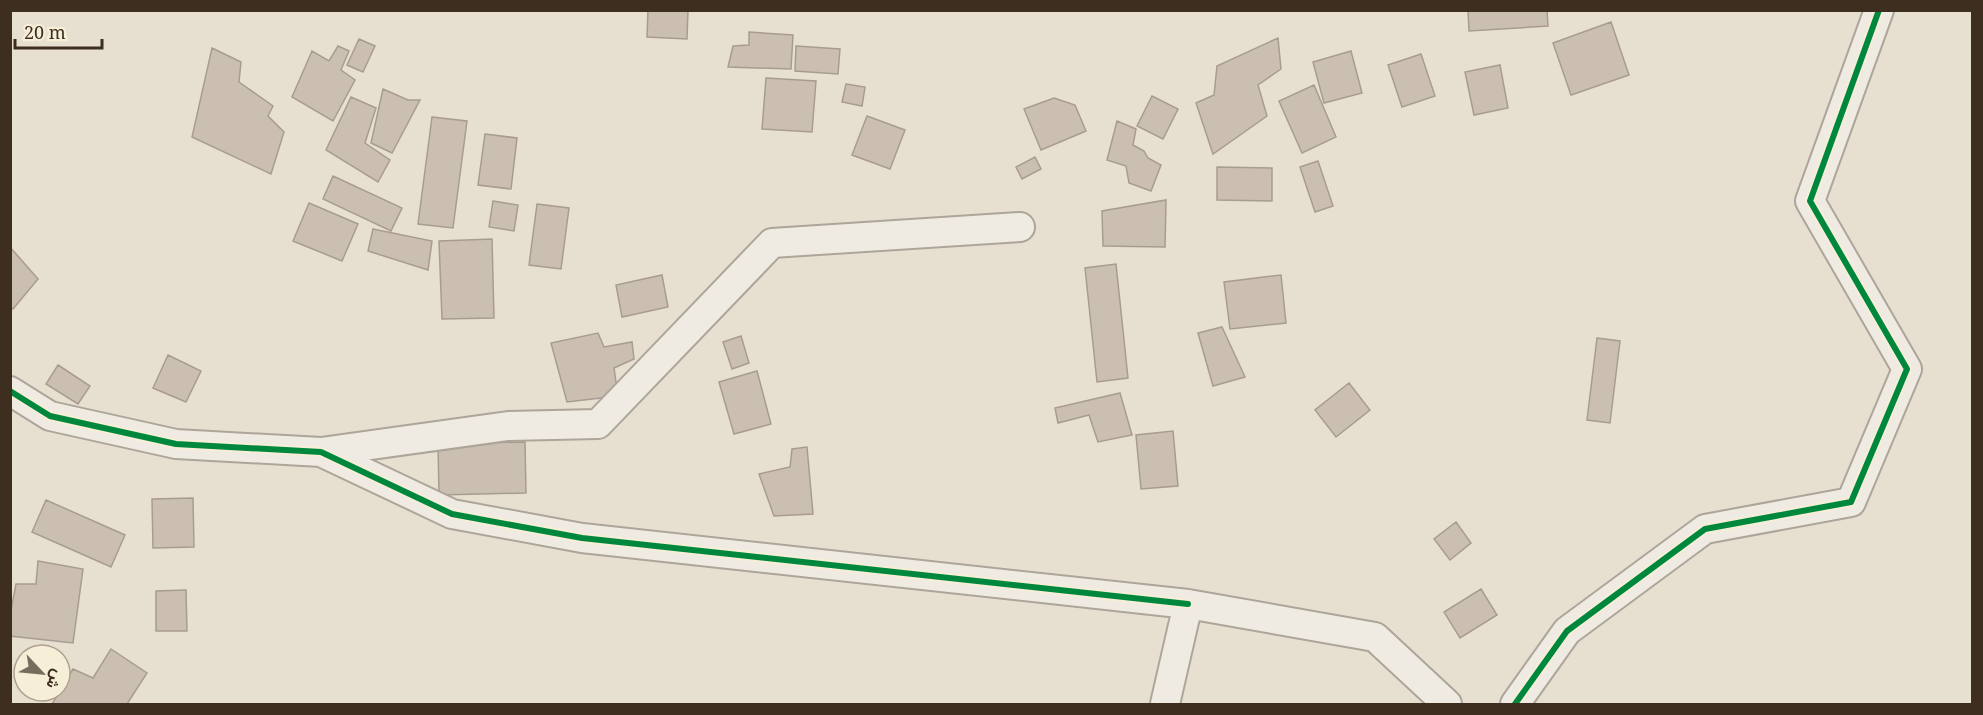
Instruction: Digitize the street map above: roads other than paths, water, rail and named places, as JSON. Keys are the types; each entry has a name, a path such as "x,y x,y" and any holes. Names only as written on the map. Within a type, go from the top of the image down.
{"street":[{"path":"1515,705 1566,631 1705,529 1851,502 1907,369 1810,201 1879,10"},
{"path":"10,391 50,416 176,444 321,452 508,426 598,424 772,243 1020,227"},
{"path":"321,452 452,514 582,538 1188,604 1375,637 1447,705"},
{"path":"1165,705 1188,604"}]}
